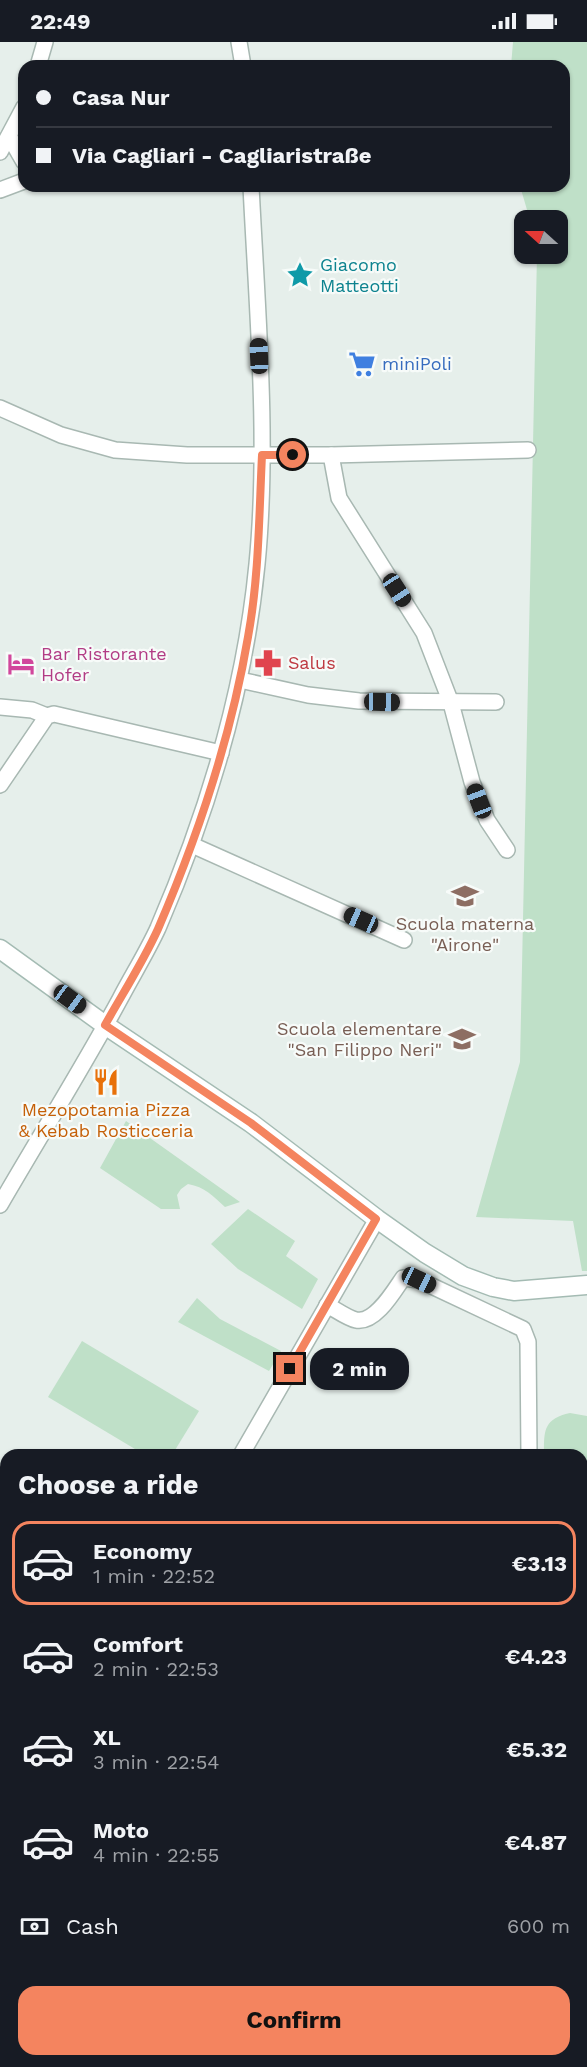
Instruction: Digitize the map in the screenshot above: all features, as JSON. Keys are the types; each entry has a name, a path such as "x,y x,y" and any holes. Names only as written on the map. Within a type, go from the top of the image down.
{"street":[{"path":"40,60 45,42"},
{"path":"239,42 242,60"},
{"path":"0,152 18,119"},
{"path":"9,136 18,152"},
{"path":"0,190 18,183"},
{"path":"0,1205 157,931 192,845 221,753 240,680 249,635 257,564 262,455 251,192"},
{"path":"0,408 61,435 115,450 187,455 331,455 528,450"},
{"path":"331,455 339,498 424,633 451,703 476,792 487,820 507,850"},
{"path":"240,680 308,695 359,701 496,702"},
{"path":"0,707 32,710 47,716 54,714 221,753"},
{"path":"0,785 47,716"},
{"path":"192,845 404,940"},
{"path":"0,949 105,1025 251,1123 376,1219 463,1276 493,1287 514,1291 587,1286"},
{"path":"244,1449 376,1219"},
{"path":"327,1305 356,1320 368,1319 379,1311 403,1278 419,1280 523,1329 528,1342 529,1449"}],"green space":[{"path":"513,42 587,42 587,1271 582,1271 573,1221 476,1217 520,1062 537,264 568,264 568,210 527,210 522,192 570,192 570,60 512,60"},
{"path":"126,1121 240,1202 225,1207 204,1190 188,1184 177,1195 180,1209 161,1209 100,1168"},
{"path":"248,1209 295,1241 286,1256 318,1279 302,1309 238,1269 211,1244"},
{"path":"197,1298 220,1319 281,1351 269,1371 178,1322"},
{"path":"82,1341 199,1411 176,1449 135,1449 48,1397"},
{"path":"570,1413 587,1416 587,1449 544,1449 547,1427 561,1416"}],"place":[{"name":"Giacomo Matteotti","path":"300,275"},
{"name":"miniPoli","path":"362,364"},
{"name":"Salus","path":"268,663"},
{"name":"Bar Ristorante Hofer","path":"21,664"},
{"name":"Scuola materna \"Airone\"","path":"465,896"},
{"name":"Scuola elementare \"San Filippo Neri\"","path":"462,1039"},
{"name":"Mezopotamia Pizza & Kebab Rosticceria","path":"106,1082"}],"route":[{"path":"290,1369 376,1219 251,1123 105,1025 157,931 192,845 221,753 249,635 257,564 262,455 293,455"}]}
